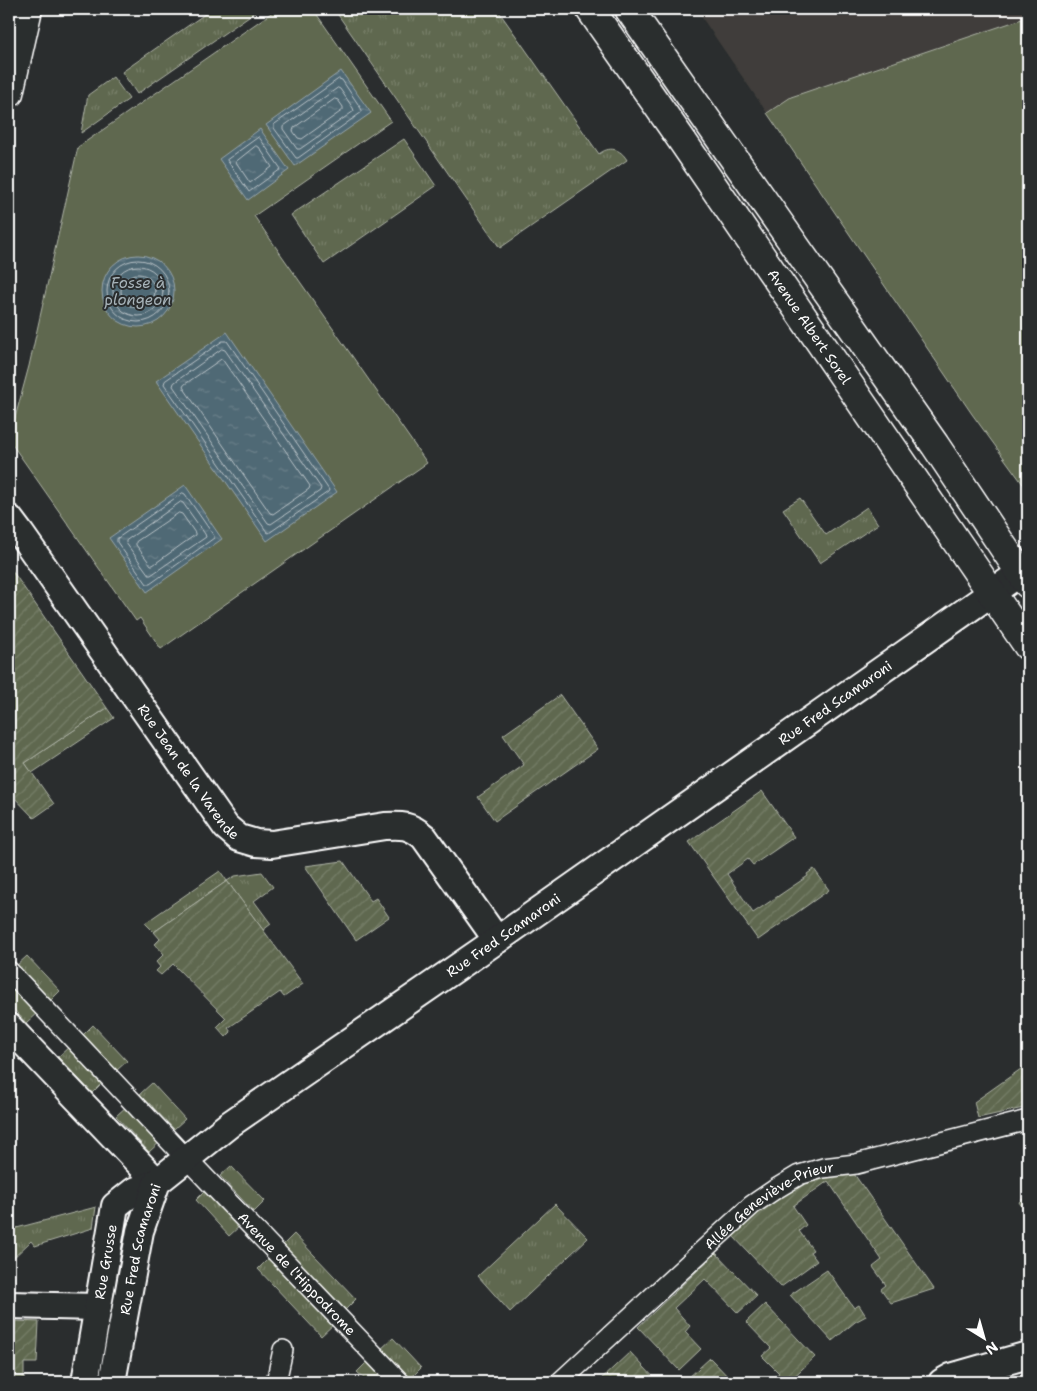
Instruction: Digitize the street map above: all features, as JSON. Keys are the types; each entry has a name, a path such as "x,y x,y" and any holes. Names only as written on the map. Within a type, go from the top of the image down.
{"main road":[{"path":"9,32 12,9"},
{"path":"9,93 28,9"},
{"name":"Avenue Albert Sorel","path":"590,9 1028,646"},
{"path":"608,35 631,12 935,445 1024,578"}],"street":[{"name":"Rue Jean de la Varende","path":"9,518 226,827 239,838 256,843 272,844 385,826 402,825 415,829 424,837 498,940"},
{"name":"Rue Fred Scamaroni","path":"112,1382 140,1231 157,1182 230,1124 498,940 992,593 1024,578"},
{"path":"9,971 180,1152"},
{"path":"9,1027 157,1182"},
{"name":"Allée Geneviève-Prieur","path":"560,1382 752,1204 799,1175 823,1168 856,1164 1028,1120"},
{"name":"Avenue de l'Hippodrome","path":"194,1166 400,1382"},
{"name":"Rue Grusse","path":"9,1305 98,1307 115,1206 134,1190 157,1182"},
{"path":"85,1382 98,1307"},
{"path":"276,1382 283,1350"},
{"path":"942,1382 1028,1355"}],"shaded area":[{"path":"696,9 1028,9 1028,17 791,97 767,113"}],"green space":[{"path":"212,9 259,9 137,94 122,72"},
{"path":"277,9 313,9 391,121 254,216 427,463 161,649 140,618 136,621 9,440 29,366 78,147"},
{"path":"334,9 497,9 599,154 610,149 618,151 627,160 500,248"},
{"path":"1028,17 1028,491 972,414 767,113 791,97"},
{"path":"113,77 129,99 81,133 88,95"},
{"path":"404,139 436,186 324,264 291,215"},
{"path":"800,498 826,535 867,507 878,524 820,563 783,509"},
{"path":"9,566 107,708 25,763 54,804 34,818 9,792"},
{"path":"560,695 598,749 495,821 478,797 524,765 503,735"},
{"path":"107,708 114,718 32,773 25,763"},
{"path":"762,791 794,837 753,865 748,859 727,874 753,913 808,876 807,874 814,869 829,890 758,940 689,842"},
{"path":"343,861 371,901 376,898 389,917 356,940 305,866"},
{"path":"220,871 227,881 154,932 145,923"},
{"path":"262,872 273,887 254,901 271,924 263,930 227,881 235,876"},
{"path":"227,881 303,984 284,997 280,992 228,1028 231,1032 226,1037 217,1027 226,1018 173,964 161,975 156,971 160,967 156,962 164,954 155,944 160,939 154,932"},
{"path":"27,956 60,991 49,1002 15,967"},
{"path":"9,978 39,1011 26,1023 9,1004"},
{"path":"93,1025 127,1061 116,1071 82,1036"},
{"path":"71,1045 104,1081 92,1093 58,1057"},
{"path":"1028,1064 1028,1107 978,1118 974,1102"},
{"path":"152,1083 185,1119 174,1129 140,1094"},
{"path":"128,1105 162,1140 149,1152 116,1116"},
{"path":"231,1166 265,1201 254,1212 220,1176"},
{"path":"852,1171 934,1289 891,1303 881,1289 886,1285 873,1267 882,1260 828,1181 793,1206 806,1225 799,1231 813,1250 810,1252 817,1261 781,1287 733,1236 763,1208 783,1194 812,1182"},
{"path":"208,1188 242,1224 229,1236 196,1200"},
{"path":"1028,1195 1028,1216 1019,1202"},
{"path":"555,1204 588,1238 510,1312 478,1276"},
{"path":"96,1207 93,1228 35,1246 31,1241 9,1262 9,1230"},
{"path":"294,1234 356,1299 345,1310 283,1245"},
{"path":"716,1253 757,1296 738,1313 705,1279 674,1308 690,1326 685,1332 701,1349 679,1370 638,1327"},
{"path":"271,1256 335,1323 321,1336 258,1269"},
{"path":"827,1270 854,1308 859,1305 866,1316 855,1322 832,1341 790,1295"},
{"path":"765,1304 815,1357 788,1382 779,1382 774,1377 779,1373 762,1356 771,1348 746,1322"},
{"path":"15,1321 39,1322 37,1363 24,1363 24,1382 9,1381 9,1366 14,1366 14,1352 9,1352 9,1331 15,1328"},
{"path":"393,1338 421,1368 409,1380 380,1350"},
{"path":"630,1352 658,1382 598,1382"},
{"path":"710,1358 733,1382 690,1382 687,1379"},
{"path":"370,1359 392,1382 368,1382 357,1372"}],"water":[{"path":"341,71 371,113 295,166 266,125"},
{"path":"260,129 289,170 248,200 219,159"},
{"name":"Fosse à plongeon","path":"138,255 158,261 168,271 174,291 168,311 158,321 138,327 118,321 108,311 102,291 108,271 118,261"},
{"path":"227,332 337,492 267,541 156,381"},
{"path":"185,485 222,539 147,592 109,538"}]}
